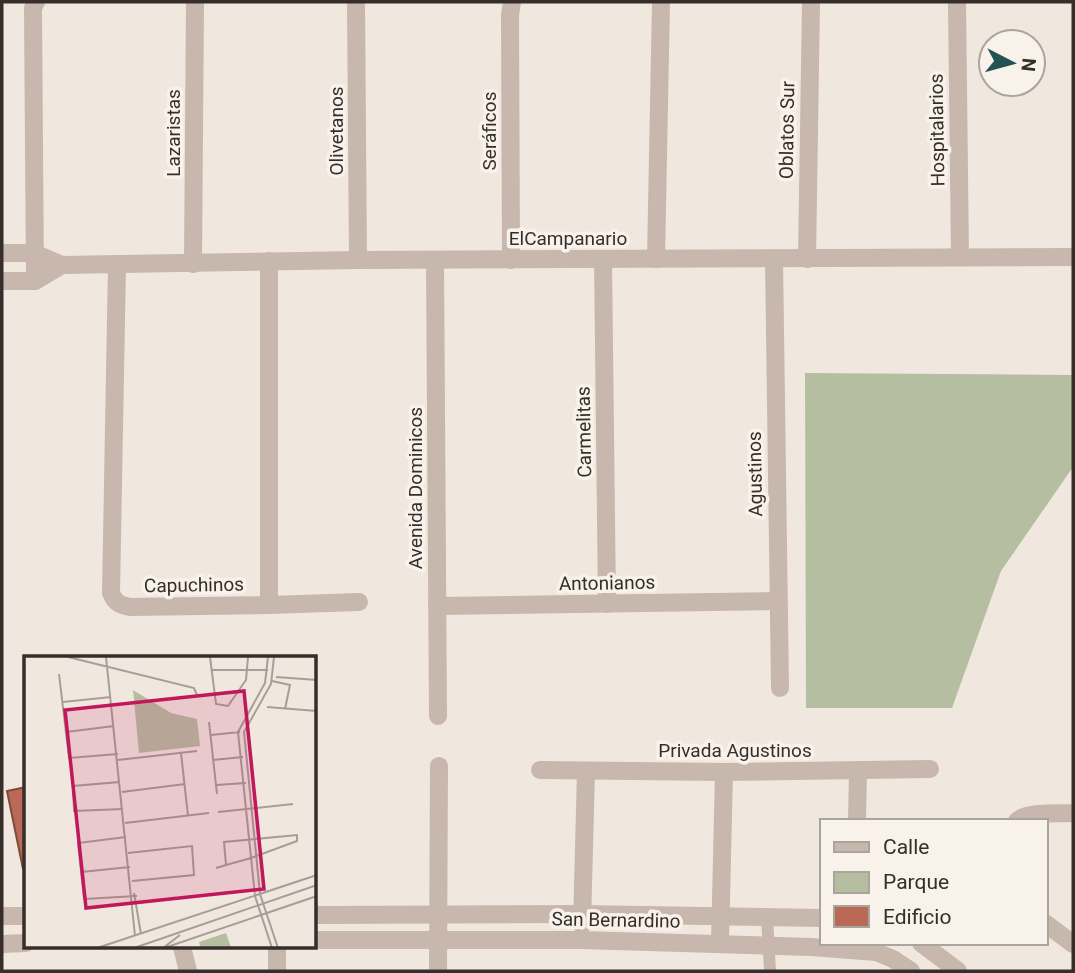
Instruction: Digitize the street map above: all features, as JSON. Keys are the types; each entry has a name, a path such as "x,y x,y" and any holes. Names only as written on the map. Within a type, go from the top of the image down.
{"street":[{"path":"2,281 35,281 33,8 36,2"},
{"name":"Lazaristas","path":"193,264 195,2"},
{"name":"Olivetanos","path":"356,2 358,260"},
{"name":"Seráficos","path":"511,260 512,2"},
{"path":"656,259 661,2"},
{"name":"Oblatos Sur","path":"807,259 811,2"},
{"name":"Hospitalarios","path":"957,2 960,257"},
{"name":"ElCampanario","path":"2,253 34,253 62,265 358,260 1073,257"},
{"name":"Carmelitas","path":"603,259 607,604"},
{"name":"Agustinos","path":"774,259 780,688"},
{"name":"Avenida Dominicos","path":"435,260 438,716"},
{"name":"Capuchinos","path":"117,264 111,593 114,600 120,605 130,607 269,605 269,261"},
{"name":"ElCampanario","path":"35,281 62,265"},
{"name":"Antonianos","path":"437,606 778,601"},
{"path":"269,605 359,602"},
{"path":"438,971 439,766"},
{"name":"Privada Agustinos","path":"540,770 724,772 930,769"},
{"path":"582,940 586,771"},
{"path":"857,819 858,771"},
{"path":"720,943 724,772"},
{"path":"1019,819 1029,815 1073,813"},
{"name":"San Bernardino","path":"317,915 583,914 820,918"},
{"path":"2,916 24,916"},
{"path":"1047,924 1073,944"},
{"name":"San Bernardino","path":"317,940 582,940 856,946 893,959 911,971"},
{"path":"2,944 24,943"},
{"path":"924,945 958,971"},
{"path":"183,948 188,971"},
{"path":"277,948 277,971"}],"lane":[{"path":"767,917 770,971"}],"green space":[{"path":"805,373 1073,375 1073,467 1001,571 952,708 806,708"}],"building":[{"path":"24,787 23,869 7,791"}]}
